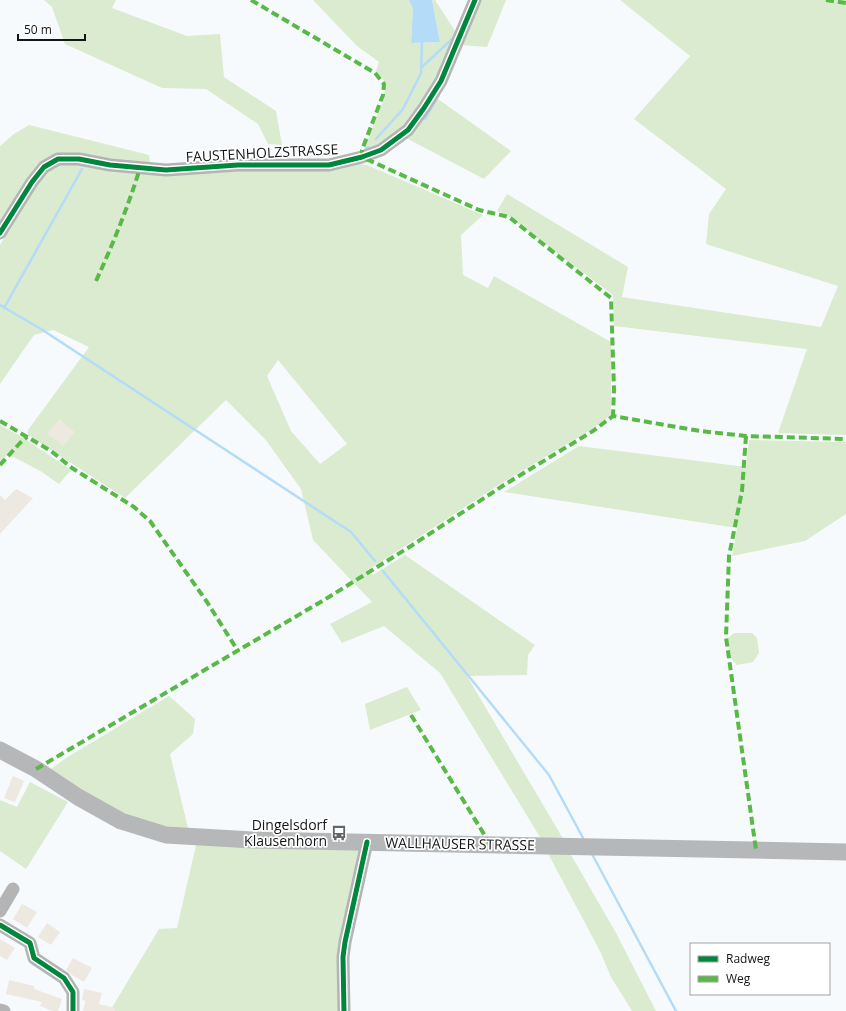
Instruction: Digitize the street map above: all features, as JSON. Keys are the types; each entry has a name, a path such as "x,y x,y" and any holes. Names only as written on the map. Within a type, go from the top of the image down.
{"main road":[{"name":"WALLHAUSER STRASSE","path":"0,750 36,769 78,797 122,821 166,835 227,839 846,852"}],"street":[{"name":"FAUSTENHOLZSTRASSE","path":"0,233 32,182 44,167 58,159 79,159 110,165 166,170 238,165 329,165 362,157 381,150 408,130 441,81 475,0"},
{"path":"344,1011 345,942 367,842"},
{"path":"0,911 13,889"},
{"path":"0,925 30,943 34,958 64,978 73,992 73,1011"},
{"path":"0,1010 4,1011"}],"green space":[{"path":"44,0 116,0 112,8 187,36 220,34 224,77 276,111 282,145 268,144 258,124 206,89 162,88 65,44 52,7"},
{"path":"313,0 409,0 413,9 411,43 440,42 432,0 435,0 457,34 435,86 404,127 382,145 364,150 383,101 386,83 376,71 379,62 357,46"},
{"path":"479,0 506,0 487,47 460,45"},
{"path":"620,0 846,0 846,435 778,433 807,349 614,326 613,295 508,216 497,211 507,194 628,267 622,297 821,327 838,286 706,244 709,214 726,189 634,119 690,56"},
{"path":"438,99 511,151 484,179 406,138"},
{"path":"29,125 149,155 150,165 57,155 0,226 0,146 14,134"},
{"path":"61,164 367,165 483,215 461,235 463,275 488,288 494,276 611,342 611,415 592,429 502,483 370,569 373,575 405,555 535,645 528,655 527,675 467,676 565,842 543,842 440,673 384,626 342,643 330,624 372,602 313,540 301,489 265,439 226,400 125,498 28,435 28,430 89,347 53,330 34,335 0,384 0,245 37,184 48,170","holes":["278,360 347,444 320,464 291,431 267,376"]},
{"path":"0,425 22,437 71,470 59,484 42,472 8,454 0,463"},
{"path":"749,440 846,442 846,514 805,541 732,556 737,528 504,492 579,446 746,467"},
{"path":"734,633 752,633 757,638 759,653 753,662 737,665 732,660 728,638"},
{"path":"407,687 421,710 370,730 365,704"},
{"path":"169,696 195,719 193,734 170,754 189,832 122,817 47,772 66,758"},
{"path":"30,782 68,802 26,869 0,851 0,800 17,807"},
{"path":"196,845 359,848 339,947 338,1011 110,1011 159,929 177,928"},
{"path":"545,848 567,848 616,933 656,1011 632,1011 611,977 600,951"}],"water":[{"path":"409,0 432,0 440,42 411,43 413,9"}],"building":[{"path":"59,419 75,432 63,446 47,434"},
{"path":"16,489 33,498 0,534 0,495 5,500"},
{"path":"13,776 24,781 15,802 4,798"},
{"path":"22,904 37,912 27,928 13,919"},
{"path":"47,923 60,932 51,945 38,937"},
{"path":"0,939 15,948 7,960 0,956"},
{"path":"73,958 92,968 84,982 66,970"},
{"path":"9,980 34,986 34,989 62,999 58,1011 52,1011 40,1006 42,1002 6,994"},
{"path":"84,989 102,993 99,1004 115,1008 115,1011 83,1011 85,1002 82,1000"}],"waterway":[{"path":"421,68 452,39"},
{"path":"376,139 403,109 421,73 422,42"},
{"path":"425,119 439,95"},
{"path":"4,308 82,169"},
{"path":"0,305 41,329 351,532 375,561"},
{"path":"383,571 549,775 583,838"},
{"path":"592,854 676,1011"}],"marked path":[{"path":"251,0 375,73 384,84 383,95 362,150 362,157 479,210 509,217 611,298 614,389 613,416"},
{"path":"826,0 846,3"},
{"path":"96,281 120,225 140,168"},
{"path":"36,769 324,600 411,546 504,485 593,431 613,416 700,431 746,436 846,439"},
{"path":"0,421 51,451 72,468 134,507 150,521 207,602 238,651"},
{"path":"746,436 742,491 729,556 726,637 756,850"},
{"path":"0,465 27,437"},
{"path":"411,715 490,844"}],"cycle path":[{"path":"0,233 32,182 44,167 58,159 79,159 110,165 166,170 238,165 329,165 362,157 381,150 408,130 441,81 475,0"},
{"path":"344,1011 343,957 345,942 367,842"},
{"path":"0,925 30,943 34,958 64,978 73,992 73,1011"}],"place":[{"name":"Dingelsdorf Klausenhorn","path":"339,833"}]}
